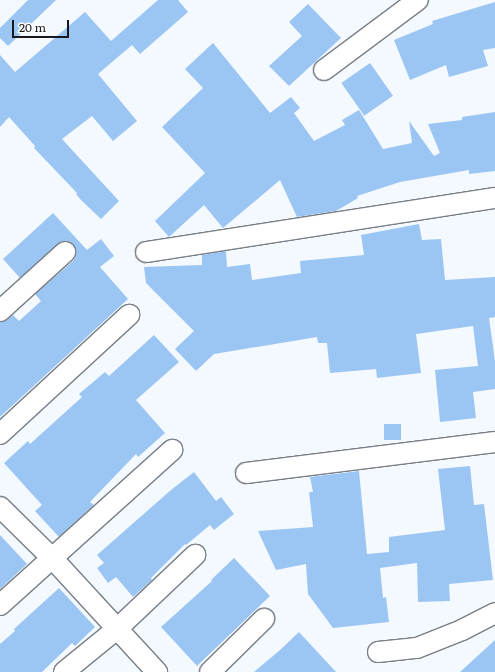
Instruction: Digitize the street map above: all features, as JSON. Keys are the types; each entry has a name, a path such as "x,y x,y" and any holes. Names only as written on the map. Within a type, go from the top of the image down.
{"street":[{"path":"324,70 418,0"},
{"path":"146,252 495,198"},
{"path":"0,311 65,252"},
{"path":"0,434 128,315"},
{"path":"246,473 495,442"},
{"path":"0,605 172,450"},
{"path":"0,507 53,558 156,672"},
{"path":"64,672 117,629 195,555"},
{"path":"378,652 417,648 462,630 495,613"},
{"path":"210,672 264,619"}],"building":[{"path":"28,0 56,0 8,46 0,38 0,28"},
{"path":"158,0 178,0 188,12 140,54 132,45 98,74 137,121 113,141 92,116 62,139 119,201 101,219 81,200 76,194 77,193 34,148 35,146 9,117 0,127 0,55 15,72 85,12 111,41"},
{"path":"495,2 495,48 483,50 488,66 449,77 446,65 410,80 394,40 433,24 432,21"},
{"path":"308,4 341,38 289,86 269,66 302,36 289,22"},
{"path":"213,43 270,113 291,97 300,108 294,113 314,141 345,125 342,120 359,110 383,149 412,143 409,121 434,156 440,153 428,124 462,120 462,117 495,112 495,171 469,174 469,170 400,182 357,196 358,198 336,211 297,217 280,180 223,228 204,205 169,237 155,221 205,173 162,127 203,88 185,69"},
{"path":"370,63 393,96 364,116 341,83"},
{"path":"53,213 87,250 101,239 114,256 100,267 128,299 0,417 0,322 7,320 13,315 19,321 41,301 35,294 73,261 76,256 76,250 73,244 68,241 62,241 20,278 3,259"},
{"path":"419,224 422,240 441,239 445,280 495,277 495,317 489,318 495,361 495,389 473,392 476,418 440,422 435,370 478,366 473,326 416,334 421,373 377,378 376,369 330,373 327,343 318,343 317,337 214,354 196,371 175,349 194,331 146,283 144,267 202,265 202,255 226,251 227,267 250,264 252,280 301,273 300,261 364,255 361,235"},
{"path":"154,335 179,362 136,400 165,433 138,457 136,454 90,502 94,505 59,537 35,511 42,505 4,463 28,441 30,444 82,397 79,394 105,372 109,376"},
{"path":"384,424 401,424 401,440 384,440"},
{"path":"470,466 474,505 484,504 493,580 449,584 450,601 418,602 417,563 380,568 383,598 386,597 389,622 333,628 308,594 306,564 276,570 258,531 313,527 309,492 313,492 310,477 359,471 367,554 389,552 389,537 445,530 438,469"},
{"path":"194,472 216,501 221,497 234,514 214,530 210,525 186,545 185,544 151,578 152,580 133,597 116,577 108,583 97,568 104,563 97,555 171,490"},
{"path":"0,535 27,564 0,589"},
{"path":"234,558 270,596 197,666 161,627 212,581 211,580"},
{"path":"59,588 95,627 75,646 72,643 42,672 0,672 0,644 15,631 14,629"},
{"path":"299,632 336,672 254,672 280,650"},
{"path":"495,640 495,672 460,672"}]}
